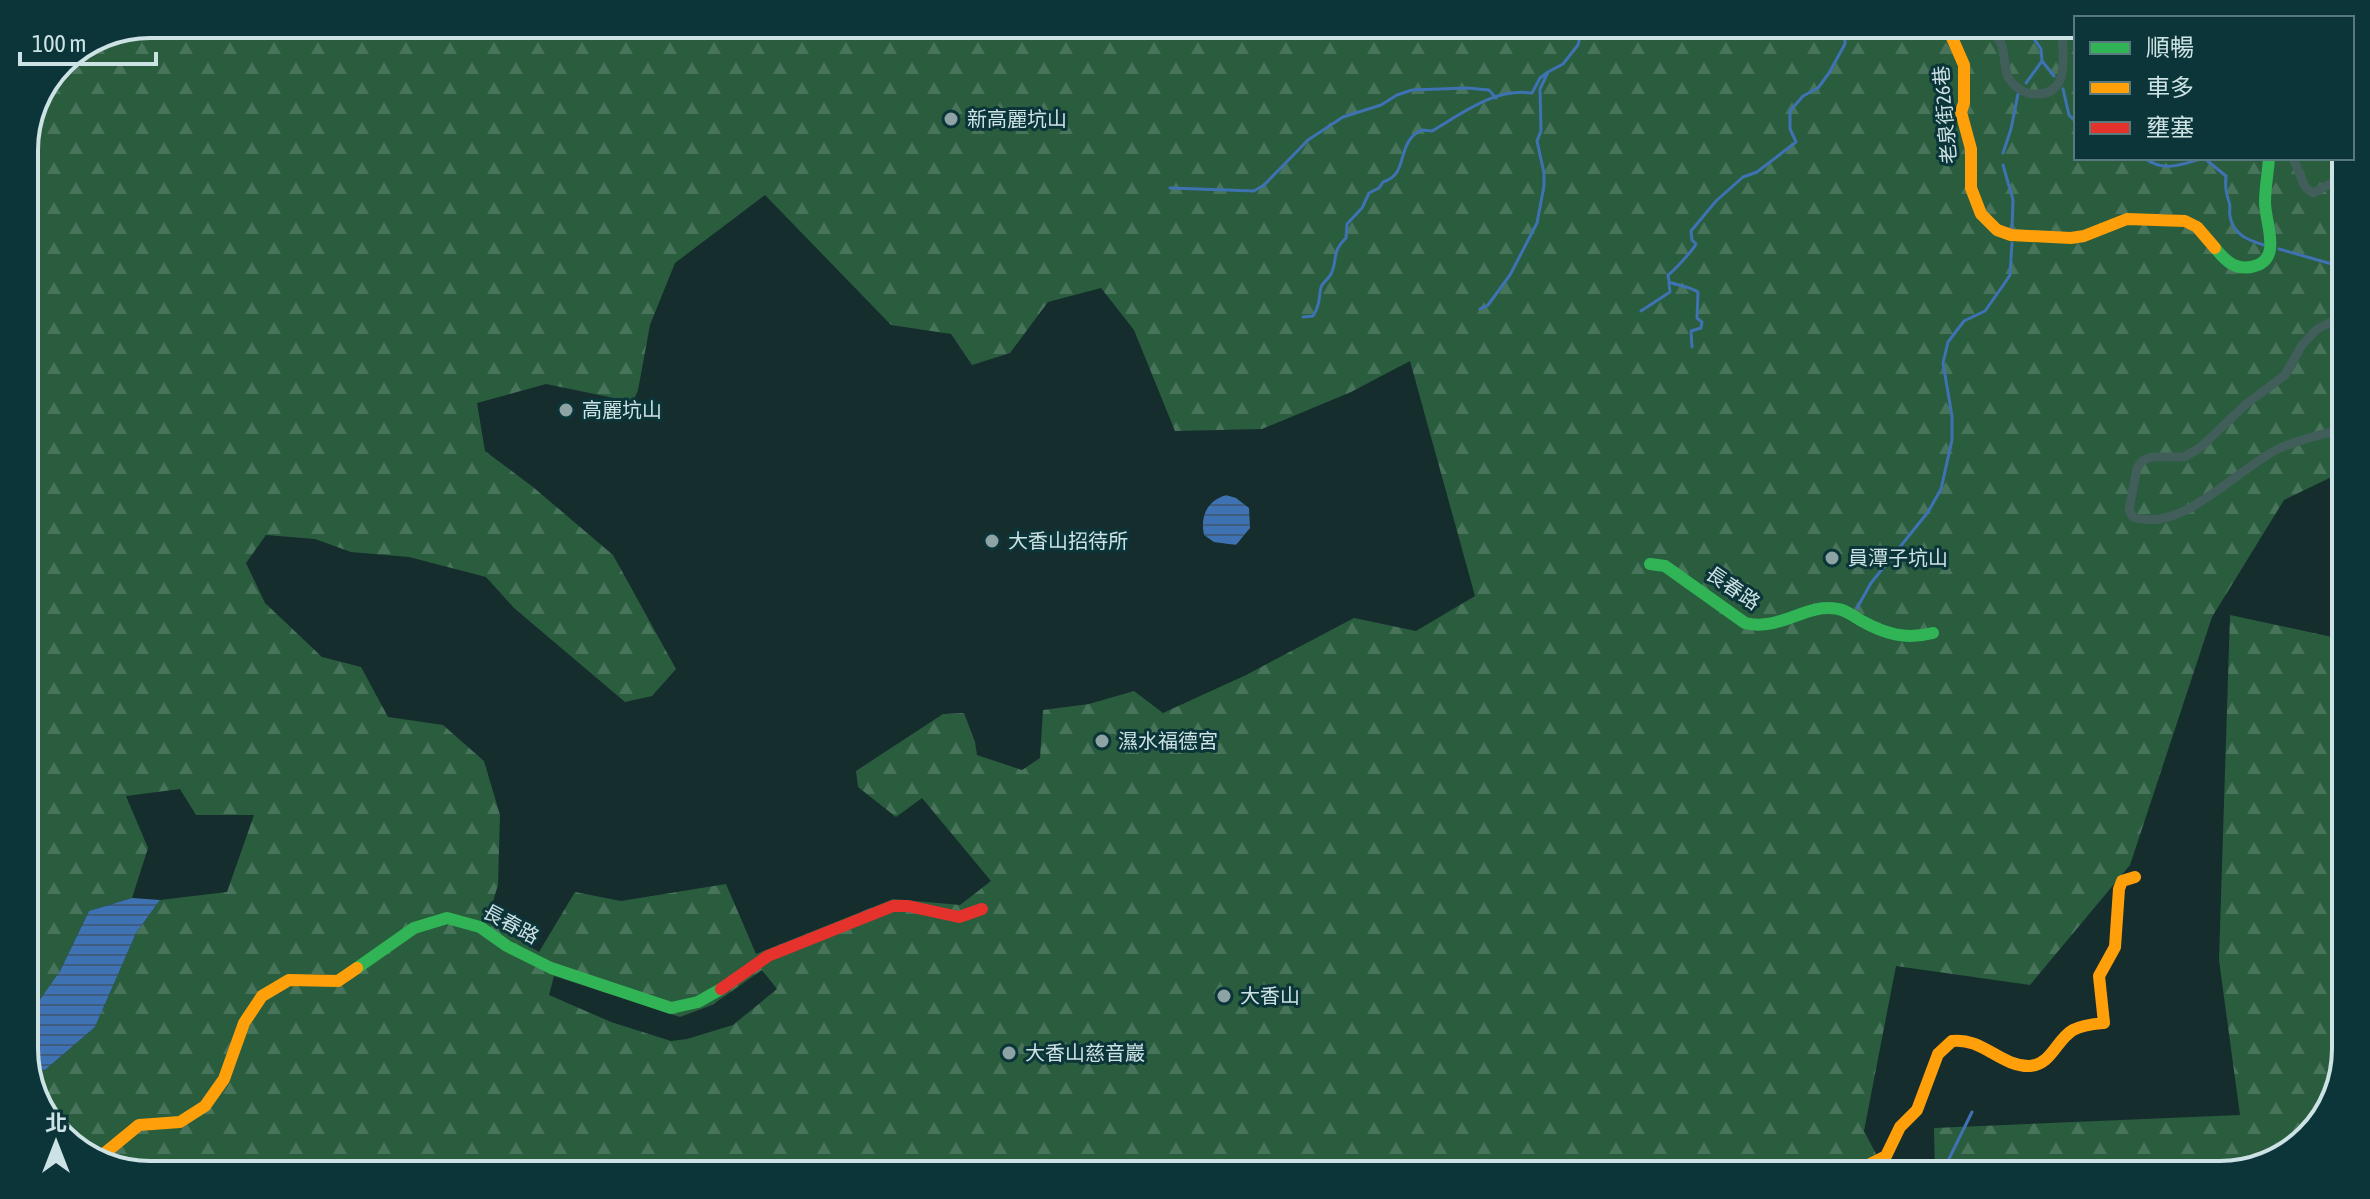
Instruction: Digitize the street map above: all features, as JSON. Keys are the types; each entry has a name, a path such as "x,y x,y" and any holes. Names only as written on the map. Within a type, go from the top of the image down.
{"street":[{"name":"老泉街26巷","path":"1952,38 1964,65 1964,103 1961,112 1971,149 1971,188 1981,214 1997,230 2011,235 2071,238 2127,219 2185,221 2197,227 2233,266 2247,268 2260,265 2268,257 2272,243 2265,204 2269,160"},
{"path":"1997,38 2002,46 2008,76 2017,88 2033,95 2058,87 2064,68 2063,38"},
{"path":"2294,160 2305,187 2313,193 2332,183"},
{"path":"2332,322 2317,329 2302,345 2285,375 2245,405 2201,447 2184,457 2151,457 2142,461 2137,468 2129,510 2133,517 2141,520 2177,514 2194,507 2252,463 2280,448 2332,432"},
{"name":"長春路","path":"1650,564 1665,566 1755,627 1806,611 1838,608 1889,636 1912,639 1933,633"},
{"path":"1881,1161 1889,1154 1901,1124 1917,1111 1927,1080 1943,1047 1953,1041 1971,1040 2015,1065 2030,1067 2046,1062 2070,1031 2104,1023 2099,976 2100,968 2115,949 2116,892 2122,881 2135,877"},
{"name":"長春路","path":"107,1152 139,1125 180,1122 205,1106 224,1079 244,1023 262,996 289,980 338,981 414,928 447,918 480,927 507,946 551,968 671,1008 680,1008 718,992 750,966 768,956 893,906 908,906 959,917 982,909"}],"green space":[{"path":"150,38 2074,38 2074,160 2332,160 2332,477 2284,500 2212,617 2130,865 2030,985 1896,966 1864,1131 1880,1161 128,1159 96,1146 96,1103 53,1103 40,1069 45,1070 95,1027 136,933 160,900 227,892 254,815 196,815 180,789 126,796 148,848 132,898 89,911 60,971 38,1003 38,143 47,107 57,88 88,57 107,47 128,40","holes":["765,195 891,325 951,334 972,365 1010,353 1048,302 1101,288 1134,330 1175,431 1262,429 1351,392 1410,361 1475,596 1416,631 1354,618 1246,675 1163,713 1134,691 1089,704 1043,710 1040,758 1022,770 977,755 964,713 943,714 856,771 858,787 896,817 922,798 991,881 960,905 893,899 756,954 726,884 621,901 575,892 539,952 487,921 498,885 500,815 484,761 443,725 388,717 361,667 322,657 265,603 246,563 266,535 315,539 351,552 409,557 486,577 514,608 625,702 652,696 676,669 613,555 485,451 477,403 546,384 633,402 650,325 675,263","762,970 777,989 733,1025 671,1041 611,1022 549,995 554,976 680,1017 712,1005"]},
{"path":"2230,615 2332,637 2332,1049 2326,1085 2313,1111 2299,1128 2276,1146 2234,1160 1935,1161 1934,1128 2240,1115 2219,960"}],"water":[{"path":"1226,495 1249,508 1250,528 1236,545 1214,542 1204,535 1206,510"},
{"path":"132,898 160,900 136,933 95,1027 45,1070 40,1069 38,1003 60,971 89,911"}],"waterway":[{"path":"1480,309 1488,305 1510,275 1537,223 1544,186 1537,141 1541,131 1540,89 1548,72 1563,64 1580,38"},
{"path":"1692,347 1691,331 1701,328 1702,322 1697,318 1698,292 1669,282 1668,275 1696,244 1691,231 1716,201 1743,177 1757,172 1796,142 1790,129 1790,111 1803,96 1818,88 1845,44 1845,38"},
{"path":"2034,38 2041,49 2042,61 2054,76"},
{"path":"2026,83 2042,61"},
{"path":"1303,317 1313,316 1316,311 1322,285 1331,274 1337,252 1346,238 1347,224 1362,208 1369,193 1399,169 1412,137 1422,130 1432,131 1492,98 1518,92 1532,93 1540,78 1548,72"},
{"path":"2063,89 2069,115 2074,120"},
{"path":"1170,188 1254,191 1264,185 1308,140 1343,117 1381,105 1412,90 1489,90 1496,98"},
{"path":"2003,153 2018,94"},
{"path":"2147,160 2166,166 2197,160"},
{"path":"2206,160 2226,176 2234,227 2247,238 2264,245"},
{"path":"2003,165 2013,200 2012,229"},
{"path":"1857,608 1871,583 1928,512 1941,489 1952,440 1952,416 1943,363 1948,342 1964,321 1985,311 2010,275 2012,243"},
{"path":"2279,249 2332,264"},
{"path":"1641,311 1670,292 1669,283"},
{"path":"1948,1161 1972,1112"}],"traffic: fast":[{"path":"2215,248 2226,260 2240,267 2251,267 2267,257 2270,240 2265,202 2269,160"},
{"path":"1650,564 1665,566 1745,623 1770,624 1827,608 1844,611 1869,625 1895,634 1913,636 1933,633"},
{"path":"357,968 414,928 447,918 480,927 507,946 551,968 671,1008 698,1002 721,989"}],"traffic: slow":[{"path":"1952,38 1964,65 1964,103 1961,112 1971,149 1971,188 1981,214 1997,230 2011,235 2071,238 2127,219 2185,221 2197,227 2215,248"},
{"path":"1876,1161 1886,1156 1900,1127 1917,1110 1938,1054 1952,1041 1973,1043 2010,1062 2030,1066 2044,1061 2073,1030 2104,1023 2099,976 2115,947 2119,889 2122,881 2135,877"},
{"path":"107,1152 139,1125 180,1122 205,1106 224,1079 244,1023 262,996 289,980 338,981 357,968"}],"traffic: jam":[{"path":"721,989 768,956 893,906 908,906 959,917 982,909"}],"place":[{"name":"新高麗坑山","path":"951,119"},
{"name":"高麗坑山","path":"566,410"},
{"name":"大香山招待所","path":"992,541"},
{"name":"員潭子坑山","path":"1832,558"},
{"name":"濕水福德宮","path":"1102,741"},
{"name":"大香山","path":"1224,996"},
{"name":"大香山慈音巖","path":"1009,1053"}]}
